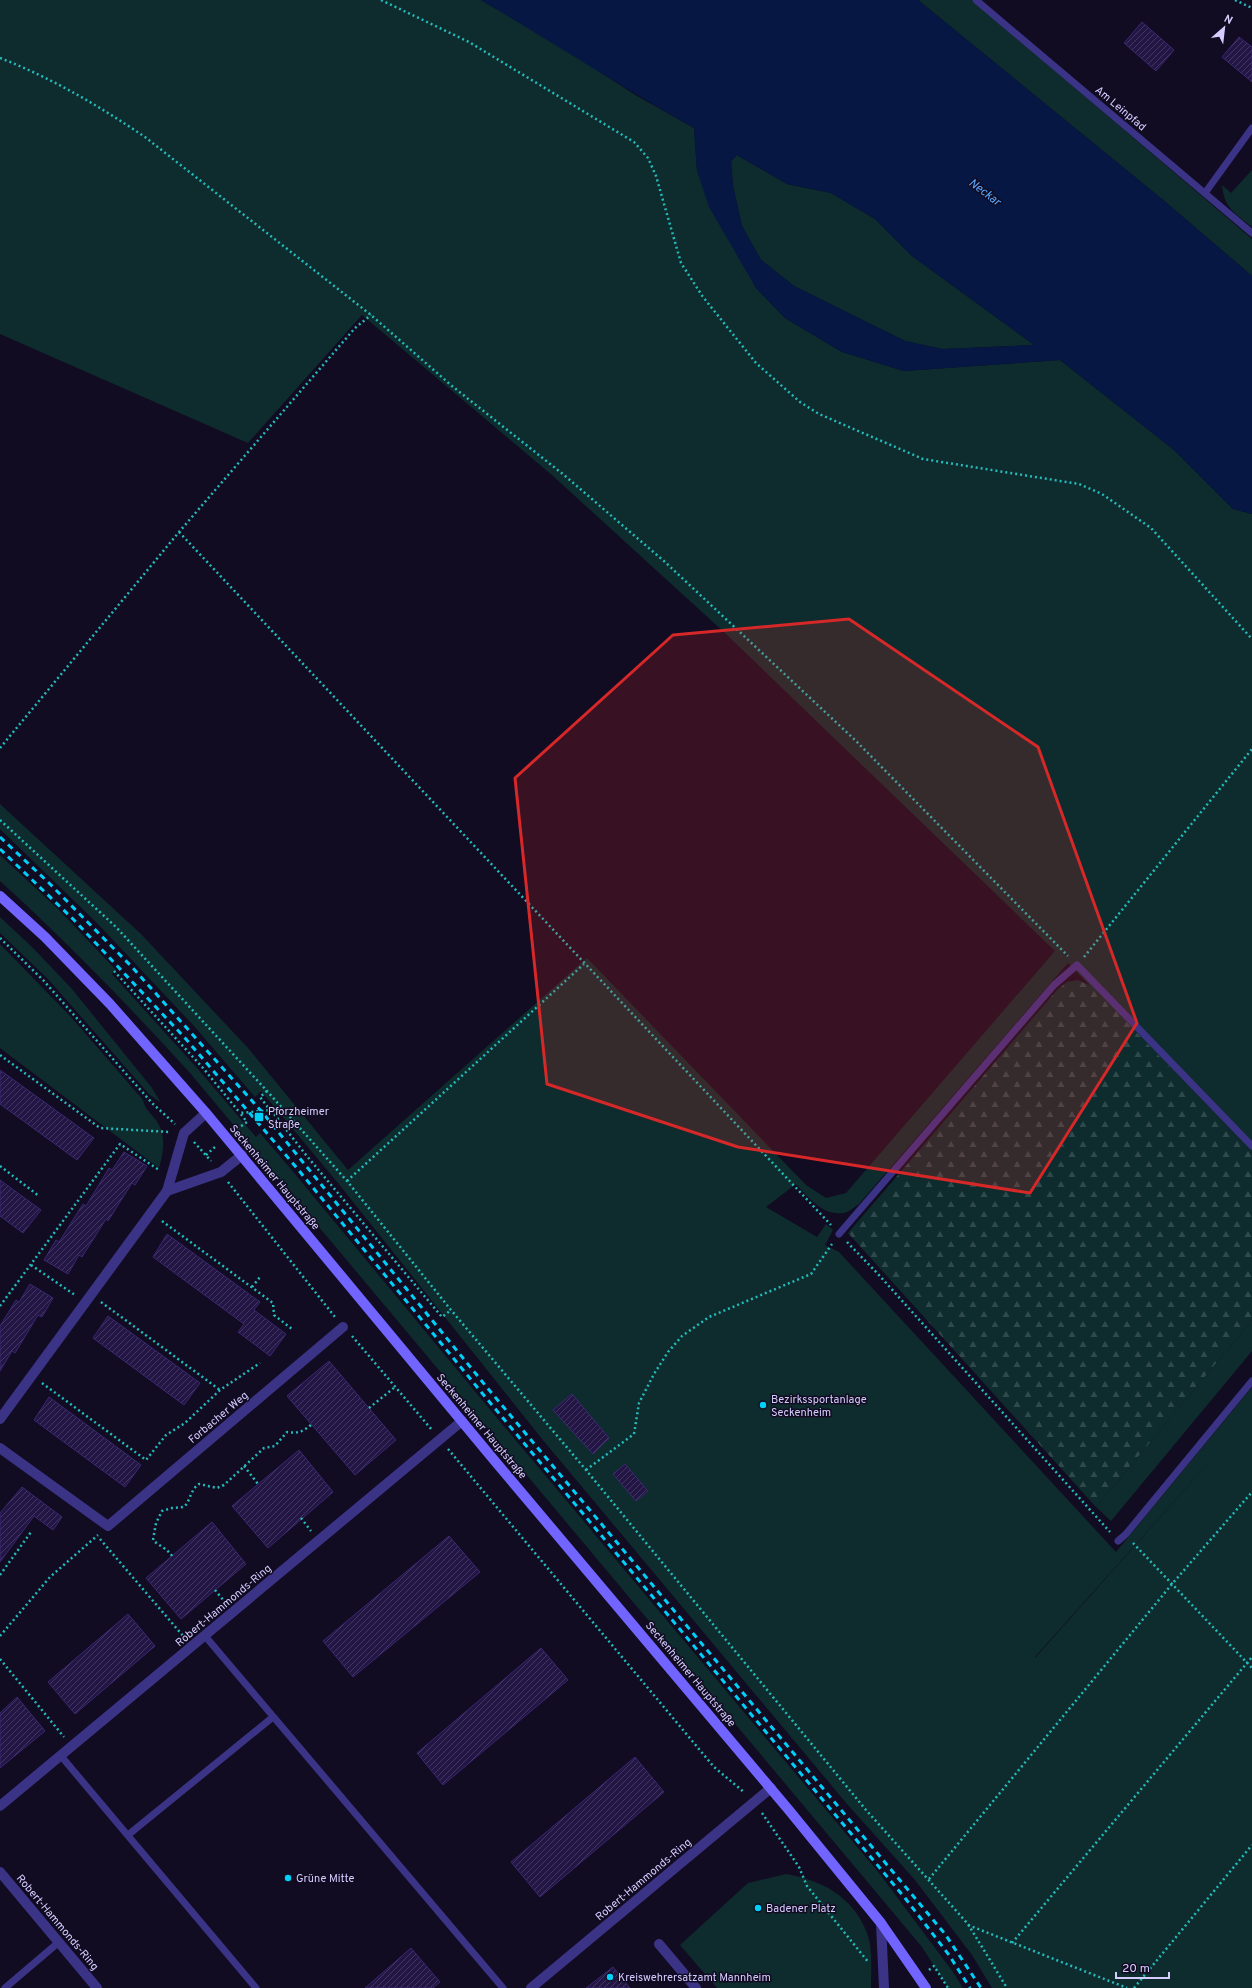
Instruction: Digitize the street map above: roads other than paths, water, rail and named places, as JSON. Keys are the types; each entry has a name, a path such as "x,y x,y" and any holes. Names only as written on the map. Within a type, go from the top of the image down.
{"main road":[{"name":"Seckenheimer Hauptstraße","path":"0,896 45,937 110,1004 242,1155 462,1421 771,1788 881,1923 926,1988"}],"street":[{"path":"0,1419 167,1191 184,1133 206,1113"},
{"path":"167,1191 221,1172 242,1155"},
{"name":"Forbacher Weg","path":"0,1448 108,1526 343,1327"},
{"name":"Robert-Hammonds-Ring","path":"0,1806 462,1421"},
{"name":"Robert-Hammonds-Ring","path":"531,1988 771,1788"},
{"name":"Robert-Hammonds-Ring","path":"0,1872 97,1988"},
{"path":"881,1923 884,1983"},
{"path":"659,1944 696,1988"}],"lane":[{"name":"Am Leinpfad","path":"976,0 1252,233"},
{"path":"1205,193 1252,128"},
{"path":"839,1234 1054,985 1077,965 1252,1146"},
{"path":"1118,1541 1126,1534 1252,1381"},
{"path":"205,1636 503,1988"},
{"path":"128,1835 273,1717"},
{"path":"60,1756 256,1988"},
{"path":"5,1988 59,1942"}],"water":[{"name":"Neckar","path":"481,0 918,0 1162,199 1252,276 1252,514 1233,509 1174,450 1060,360 904,371 842,352 785,318 756,288 709,207 697,171 694,128 640,97","holes":["737,155 787,184 831,193 875,219 912,256 1034,345 942,349 905,341 794,286 761,260 742,226 733,186 731,161"]}],"railway":[{"path":"0,837 49,883 132,967 262,1112 485,1385 945,1934 981,1988"},
{"path":"0,849 74,920 185,1038 296,1167 482,1393 905,1898 949,1955 970,1988"}],"place":[{"name":"Pforzheimer Straße","path":"259,1117"},
{"name":"Bezirkssportanlage Seckenheim","path":"763,1405"},
{"name":"Grüne Mitte","path":"288,1878"},
{"name":"Badener Platz","path":"758,1908"},
{"name":"Kreiswehrersatzamt Mannheim","path":"610,1977"}]}
